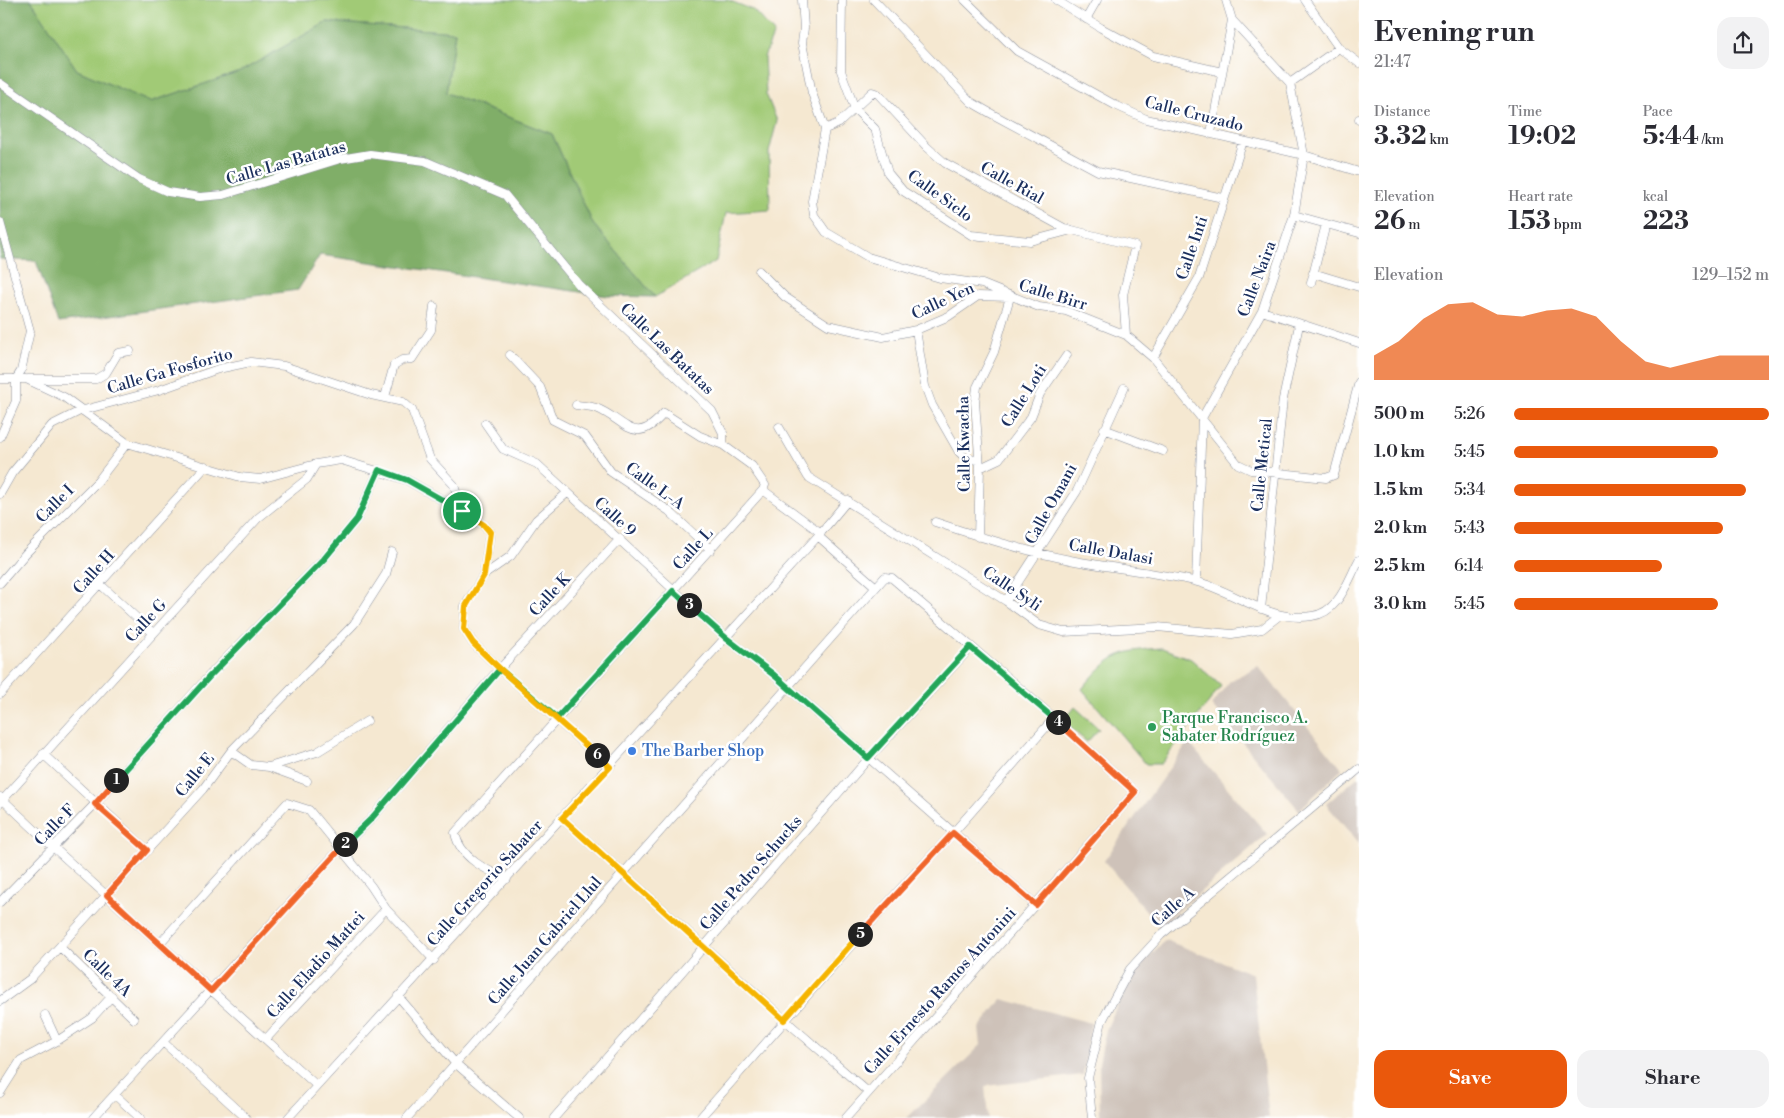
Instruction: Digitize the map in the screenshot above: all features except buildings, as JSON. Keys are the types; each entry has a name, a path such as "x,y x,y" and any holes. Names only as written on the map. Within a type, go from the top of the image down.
{"street":[{"name":"Calle Birr","path":"802,0 804,28 802,43 812,94 824,129 812,201 814,215 826,232 868,257 940,278 982,284 1010,297 1039,307 1066,311 1126,335 1152,358 1238,464 1251,470 1326,478 1334,475 1359,382"},
{"name":"Calle Siclo","path":"842,0 841,71 855,109 875,129 888,173 903,191 971,235 1030,241 1072,230"},
{"path":"874,0 964,95 978,106 1098,171 1223,198"},
{"name":"Calle Cruzado","path":"965,0 991,28 1017,51 1115,105 1146,119 1304,155 1359,172"},
{"path":"1056,0 1153,56 1222,72"},
{"path":"1086,19 1097,0"},
{"path":"1226,0 1232,20 1290,83 1339,48"},
{"path":"1305,0 1339,48 1359,63"},
{"path":"1211,133 1232,20"},
{"name":"Calle Las Batatas","path":"0,83 139,179 168,192 200,197 223,195 340,159 370,154 425,161 505,195 579,285 712,411 723,434 723,445"},
{"name":"Calle Naira","path":"1196,581 1202,418 1262,311 1294,215 1304,155 1290,83"},
{"name":"Calle Rial","path":"824,129 839,123 872,92 878,94 926,147 945,164 1064,228 1135,246 1123,295 1126,335"},
{"name":"Calle Inti","path":"1152,358 1199,278 1242,141"},
{"path":"1294,215 1359,233"},
{"path":"0,222 30,331 21,371 16,379 16,401 0,438"},
{"path":"1311,283 1326,224"},
{"name":"Calle Yen","path":"759,271 785,298 828,325 883,337 916,330 949,316 978,296 1010,297"},
{"path":"1313,273 1359,287"},
{"name":"Calle Kwacha","path":"978,537 980,464 975,402 977,387 994,352 1010,297"},
{"path":"385,397 394,365 402,360 412,359 431,330 434,306"},
{"path":"1262,311 1359,343"},
{"name":"Calle Metical","path":"1261,609 1283,399 1300,325"},
{"path":"916,330 925,386 932,405 959,452 967,459 980,464"},
{"path":"0,379 96,379 106,374 118,353 130,351"},
{"name":"Calle Loti","path":"980,464 999,459 1031,417 1040,394 1067,355"},
{"name":"Calle L-A","path":"510,356 540,387 553,420 585,436 612,472 669,511 711,550"},
{"name":"Calle Ga Fosforito","path":"0,494 12,473 52,425 80,411 158,390 218,369 251,362 284,366 370,396 385,397 403,402 412,410 430,459 454,485 462,511"},
{"path":"26,379 64,397 80,411 127,443 240,477 260,479 316,464 341,460 407,480 484,525 490,532 484,575 466,606 464,629 473,643 500,669 610,767"},
{"name":"Calle Omani","path":"1006,601 1040,552 1077,491 1124,388"},
{"path":"576,405 596,408 630,429 644,430 653,426 664,414 700,436 723,445 752,466 765,485 763,490 820,534 876,587"},
{"name":"Calle 9","path":"485,423 503,449 537,464 726,638 774,675 1036,905"},
{"name":"Calle Syli","path":"779,427 808,477 848,500 1006,601 1039,625 1063,632 1157,627 1232,634 1262,629 1280,615"},
{"path":"1104,429 1162,452"},
{"name":"Calle I","path":"0,584 26,553 98,481 127,443"},
{"name":"Calle G","path":"1,800 258,518 307,479 316,464"},
{"name":"Calle H","path":"0,694 101,585 206,466"},
{"name":"Calle F","path":"0,902 95,804 210,676 324,559 357,519 379,470"},
{"name":"Calle L","path":"507,879 483,869 457,844 455,833 763,490"},
{"path":"484,575 511,556 536,520 567,493"},
{"name":"Calle Gregorio Sabater","path":"288,1118 316,1085 434,960 610,767 820,534 848,500"},
{"name":"Calle Dalasi","path":"935,522 978,537 1069,560 1196,581 1261,609 1280,615 1312,616 1329,609 1337,602 1359,560"},
{"name":"Calle K","path":"94,1118 340,849 371,819 500,669 620,539"},
{"name":"Calle E","path":"0,1001 29,980 60,947 203,789 232,751 354,624 386,574 392,552"},
{"name":"Calle Juan Gabriel Llul","path":"407,1118 885,577 892,578 970,647"},
{"path":"101,585 153,634"},
{"path":"700,1118 784,1020 1054,718 970,647"},
{"name":"Calle Pedro Schucks","path":"554,1118 705,948 868,758 970,647"},
{"name":"Calle Ernesto Ramos Antonini","path":"846,1118 1135,792 1054,718"},
{"path":"269,767 317,752 367,721"},
{"path":"232,751 251,766 269,767 307,781"},
{"path":"43,754 147,850"},
{"name":"Calle A","path":"1092,1118 1088,1078 1102,1021 1130,970 1162,935 1359,769"},
{"path":"1,800 316,1085"},
{"path":"160,943 287,803 310,810 371,886 386,909 434,960"},
{"path":"562,818 784,1020 868,1092"},
{"name":"Calle Eladio Mattei","path":"266,1039 386,909"},
{"name":"Calle 4A","path":"60,947 134,1019"},
{"path":"0,1093 21,1060 92,1018 112,996"},
{"path":"398,996 455,1063 519,1118"},
{"path":"44,1015 56,1041"},
{"path":"162,1042 246,1118"},
{"path":"115,1095 140,1118"}],"shaded area":[{"path":"1258,666 1342,769 1299,810 1211,705 1230,681"},
{"path":"1188,742 1267,834 1160,927 1104,861"},
{"path":"1359,776 1359,844 1326,804"},
{"path":"1165,940 1253,974 1269,1118 1100,1118 1099,1063 1106,1030 1120,999 1137,969"},
{"path":"1002,999 1091,1023 1083,1075 985,1086 988,1118 907,1118 981,1045 979,1028"}],"green space":[{"path":"0,0 31,0 77,70 150,102 240,72 327,22 455,32 446,93 552,134 593,224 655,297 608,296 320,255 298,290 58,323 36,261 0,259"},
{"path":"31,0 728,0 753,10 774,33 764,57 766,94 777,121 769,152 770,210 726,213 716,261 655,297 593,224 552,134 446,93 455,32 327,22 240,72 150,102 77,70"},
{"name":"Parque Francisco A. Sabater Rodríguez","path":"1162,648 1191,659 1221,686 1161,764 1146,764 1082,689 1100,669 1116,657 1135,651"},
{"path":"1075,707 1099,729 1087,742 1063,722"}],"place":[{"name":"Parque Francisco A. Sabater Rodríguez","path":"1152,727"},
{"name":"The Barber Shop","path":"632,751"}],"route":[{"path":"462,511 407,480 379,470 357,519 324,559 210,676 95,804 147,850 107,895 211,991 340,849 371,819 500,669 557,718 673,591 726,638 774,675 868,758 970,647 1054,718 1135,792 1036,905 953,833 903,886 784,1020 562,818 610,767 500,669 473,643 464,629 466,606 484,575 490,532 484,525 462,511"}]}
